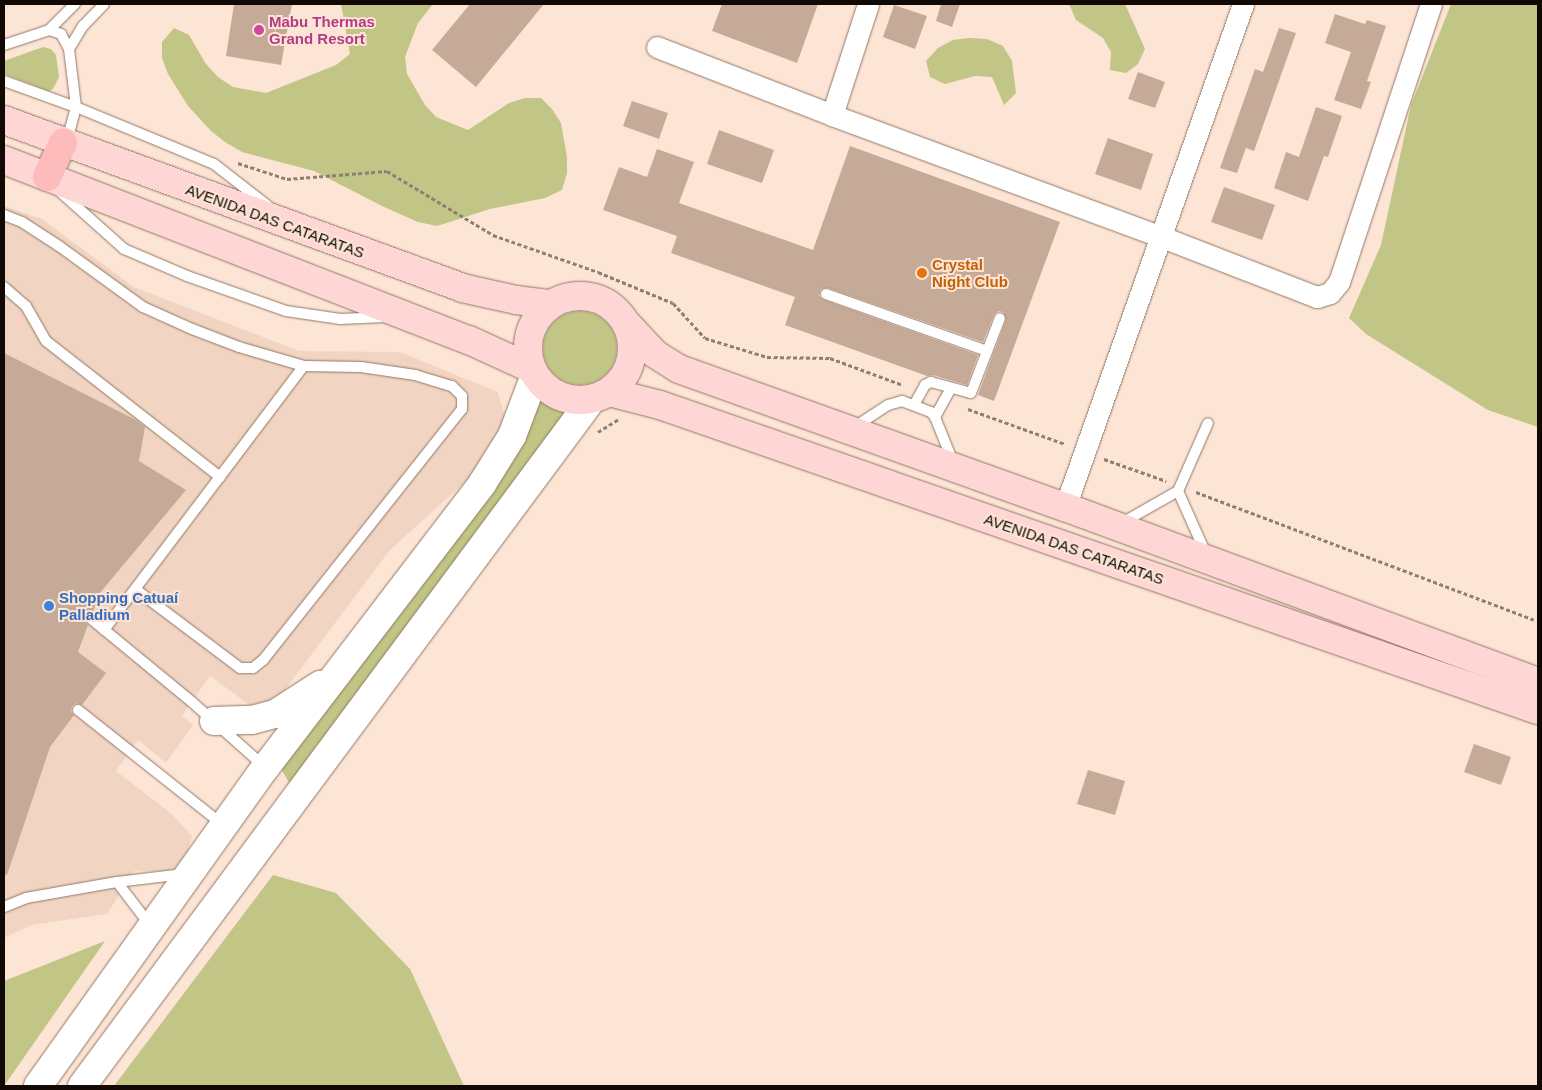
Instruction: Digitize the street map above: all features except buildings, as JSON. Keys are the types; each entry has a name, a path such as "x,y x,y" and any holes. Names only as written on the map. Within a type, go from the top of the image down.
{"highway":[{"path":"47,177 63,142"}],"main road":[{"name":"AVENIDA DAS CATARATAS","path":"4,120 298,230 462,288 516,300 550,304"},
{"path":"4,160 404,316 534,372"},
{"path":"629,326 633,352 630,365 600,396 566,398 543,385 534,372 529,336 533,324 550,304 575,295 589,296 612,306 655,354 679,369 1065,507 1538,682"},
{"name":"AVENIDA DAS CATARATAS","path":"600,396 660,404 1538,710"}],"street":[{"path":"832,115 868,4"},
{"path":"657,46 832,115 1162,237 1317,297 1330,292 1339,282 1431,4"},
{"path":"1065,507 1162,237 1239,5"},
{"path":"38,1086 265,768 482,484 512,436 534,372"},
{"path":"82,1086 219,901 600,396"},
{"path":"214,721 252,720 275,714 338,673"},
{"path":"219,901 239,865 281,802 280,790 265,768"}],"lane":[{"path":"4,45 50,30 75,4"},
{"path":"69,49 83,26 104,4"},
{"path":"50,30 61,34 69,49 76,107 69,134 63,142"},
{"path":"4,81 76,107 214,164 298,230"},
{"path":"47,177 62,195 124,249 187,276 286,311 340,319 404,316"},
{"path":"4,215 22,222 59,246 143,307 239,347 304,366 361,367 416,375 452,386 462,396 462,409 263,660 254,668 240,668 135,590"},
{"path":"4,287 26,306 46,341 220,477"},
{"path":"826,294 987,351"},
{"path":"914,406 925,385 931,382 971,393 1000,318"},
{"path":"104,630 304,366"},
{"path":"935,417 951,388"},
{"path":"850,430 888,405 902,401 931,412 935,417 955,468"},
{"path":"1116,526 1179,489 1208,423"},
{"path":"1179,489 1209,561"},
{"path":"90,618 214,721 265,768"},
{"path":"78,710 224,826"},
{"path":"4,907 26,898 117,882 190,874"},
{"path":"117,882 152,927"}],"path":[{"path":"233,161 287,179 387,170 492,235 598,272 673,303 705,338 767,357 830,358 922,392"},
{"path":"945,401 1534,620"}],"shaded area":[{"path":"4,206 42,219 134,287 299,351 400,352 498,392 504,414 504,426 475,473 389,551 275,703 251,706 210,676 182,716 193,725 166,763 138,740 116,771 172,814 192,836 188,852 178,866 171,872 134,871 107,914 31,925 4,938"}],"green space":[{"path":"341,4 433,4 418,23 405,57 407,74 425,105 436,117 468,130 509,103 525,98 541,98 552,109 561,123 567,157 567,173 562,190 545,198 490,209 437,226 418,222 384,207 314,171 242,152 225,142 211,131 188,106 168,74 162,58 162,42 174,28 189,35 206,64 218,77 233,87 266,93 336,65 350,54"},
{"path":"1069,4 1125,4 1145,49 1138,64 1126,73 1110,70 1111,52 1103,38 1076,20"},
{"path":"1451,4 1538,4 1538,427 1488,410 1366,334 1349,318 1381,245 1411,105"},
{"path":"969,38 987,39 1003,46 1012,61 1016,93 1004,105 992,77 975,76 945,84 930,77 926,61 938,48 953,40"},
{"path":"43,47 51,49 56,55 59,77 53,89 49,91 4,74 4,61"},
{"path":"580,311 594,314 606,322 614,334 617,348 614,362 606,374 594,382 580,385 566,382 554,374 546,362 543,348 546,334 554,322 566,314"},
{"path":"533,397 555,407 575,409 290,784 281,769"},
{"path":"273,875 336,893 410,969 464,1086 114,1086"},
{"path":"105,941 4,1086 4,981"}],"place":[{"name":"Mabu Thermas Grand Resort","path":"259,30"},
{"name":"Crystal Night Club","path":"922,273"},
{"name":"Shopping Catuaí Palladium","path":"49,606"}]}
